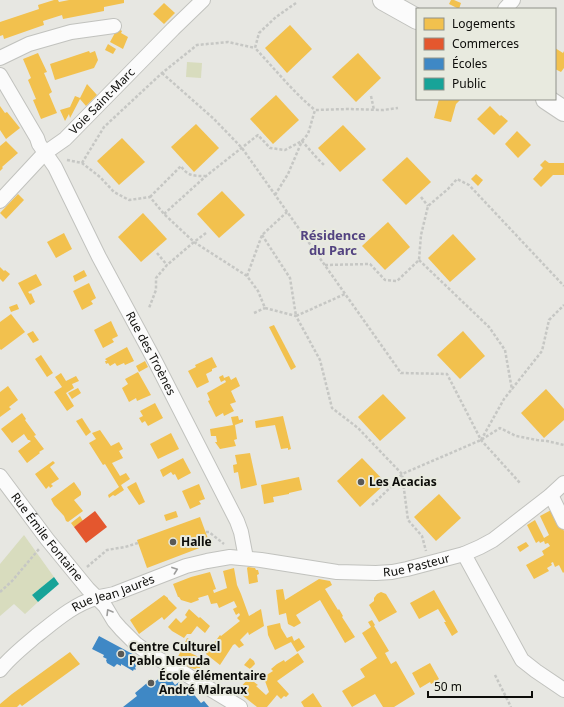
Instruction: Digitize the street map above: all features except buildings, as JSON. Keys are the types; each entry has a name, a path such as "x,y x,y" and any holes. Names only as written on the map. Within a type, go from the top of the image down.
{"main road":[{"path":"383,0 416,18"},
{"path":"547,100 564,112"}],"street":[{"name":"Voie Saint-Marc","path":"0,201 45,153 65,139 173,29 204,0"},
{"path":"506,8 513,0"},
{"path":"0,58 29,44 71,32 114,26"},
{"name":"Rue des Troènes","path":"0,75 37,138 39,144 55,167 99,257 237,522 241,532 246,558"},
{"name":"Rue Émile Fontaine","path":"0,476 47,539 77,576 105,606 120,629 136,644 151,655 240,707"},
{"name":"Rue Pasteur","path":"246,558 337,572 357,573 392,572 431,563 464,554 493,540 551,495 564,483"},
{"path":"551,495 564,522"},
{"path":"464,554 522,660 564,690"},
{"name":"Rue Jean Jaurès","path":"0,670 15,653 60,616 96,597 106,596 186,566 230,557 246,558"}],"path":[{"path":"255,48 259,33 276,17 296,3"},
{"path":"82,164 104,127 162,73 197,45 228,42 255,48 288,86 315,110 374,110 398,108"},
{"path":"162,73 214,118 242,148 401,373 448,374 481,440 520,483"},
{"path":"371,96 374,110"},
{"path":"275,195 288,174 302,142 308,134 315,110"},
{"path":"164,214 206,176 258,135 270,148 285,150 302,142"},
{"path":"302,142 325,166"},
{"path":"66,159 82,164 100,177 114,192 129,200 150,197 181,166 184,171 194,176 206,176"},
{"path":"325,265 370,264 385,280 397,281 419,260 421,235 428,206 448,189 457,178 469,185 564,286"},
{"path":"150,197 164,214 194,242 247,276 258,291 265,308"},
{"path":"421,197 428,206"},
{"path":"247,276 262,236 287,212"},
{"path":"149,308 156,290 156,278 167,265 206,233"},
{"path":"262,236 290,278 296,316 320,360 332,408 358,428 402,474 408,520 422,536 431,563"},
{"path":"157,253 167,265"},
{"path":"419,260 489,327 505,350 512,390"},
{"path":"254,313 265,308 296,316 345,294"},
{"path":"481,440 504,399 542,351 550,320 564,305"},
{"path":"372,505 394,484 402,474 481,440 500,428 516,436 564,445"},
{"path":"206,532 209,532 222,543"},
{"path":"0,592 12,581 47,539"},
{"path":"77,576 107,550 138,543"},
{"path":"495,675 512,707"}],"green space":[{"path":"187,62 202,63 201,78 186,77"},
{"path":"24,535 54,577 32,595 38,602 25,614 14,604 0,616 0,564"}],"place":[{"name":"Les Acacias","path":"361,482"},
{"name":"Halle","path":"173,542"},
{"name":"Centre Culturel Pablo Neruda","path":"121,654"},
{"name":"École élémentaire André Malraux","path":"151,683"}],"district":[{"name":"Résidence du Parc","path":"333,242"}]}
